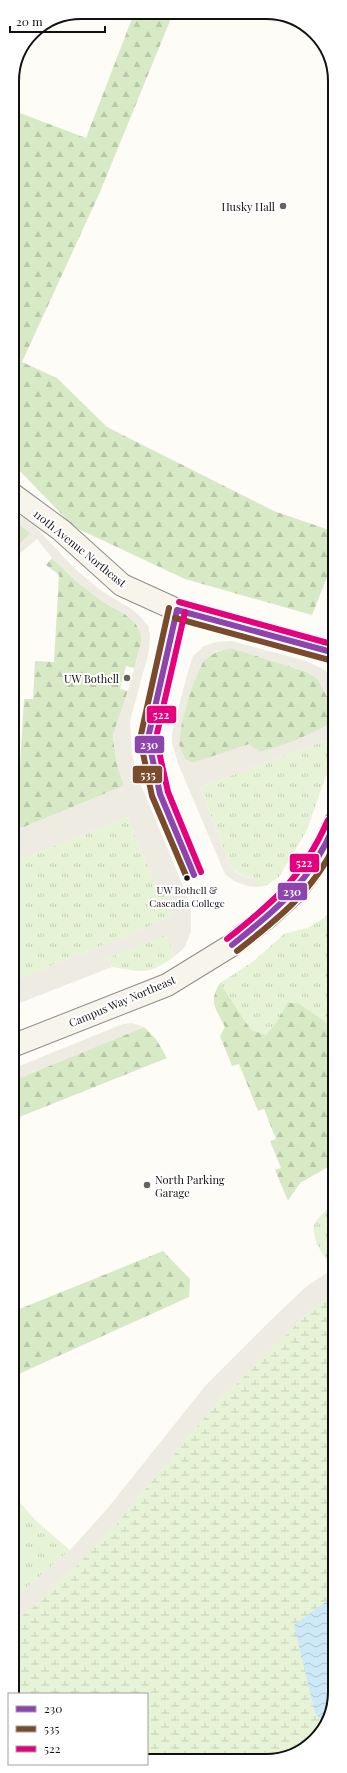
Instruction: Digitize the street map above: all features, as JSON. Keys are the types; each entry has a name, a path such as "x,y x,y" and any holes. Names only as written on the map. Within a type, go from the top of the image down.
{"street":[{"name":"110th Avenue Northeast","path":"19,499 61,530 122,585 177,610 328,651"},
{"name":"Campus Way Northeast","path":"19,1043 166,984 232,945 270,915 294,893 310,872 328,839"}],"green space":[{"path":"132,19 171,19 100,192 22,362 57,378 107,427 274,511 328,530 328,575 312,615 185,579 74,527 19,470 19,113 86,138"},
{"path":"19,524 31,533 19,544"},
{"path":"52,558 75,580 103,602 125,614 136,624 141,634 141,644 134,668 126,666 120,689 128,691 113,735 117,764 124,786 19,829 19,782 24,699 33,699 35,661 54,662 59,575 46,565"},
{"path":"232,648 307,672 318,679 328,698 328,725 297,740 269,750 192,763 185,759 179,745 179,738 186,703 202,663 212,654"},
{"path":"324,741 328,742 328,769 307,830 279,877 265,886 257,887 256,878 242,875 230,866 200,787"},
{"path":"127,817 160,896 167,893 173,910 172,915 146,928 19,978 19,860"},
{"path":"328,915 328,1024 287,1003 276,1023 266,1035 251,1030 220,983 254,961 284,934 310,927"},
{"path":"166,934 175,956 158,967 151,970 138,971 112,967 108,958"},
{"path":"220,983 251,1030 266,1035 276,1023 287,1003 298,1003 328,1024 328,1167 300,1183 288,1201 275,1170 281,1168 270,1141 276,1139 264,1109 258,1111 239,1064 232,1066 220,1036 225,1027 216,1010 214,995"},
{"path":"144,1027 156,1039 167,1058 19,1117 19,1078"},
{"path":"328,1209 328,1261 322,1253 314,1234 315,1223"},
{"path":"163,1251 190,1279 189,1297 19,1374 19,1309"},
{"path":"328,1297 328,1692 325,1712 313,1733 297,1746 286,1751 274,1753 148,1754 148,1693 19,1693 19,1618 43,1599 108,1534 215,1405 311,1310"},
{"path":"19,1501 35,1520 70,1550 19,1595"}],"shaded area":[{"path":"19,515 35,526 74,568 100,590 139,615 148,626 150,635 149,651 130,721 132,755 139,780 183,886 191,910 191,931 185,947 175,956 166,935 108,958 112,967 19,1003 19,978 146,928 172,915 173,910 167,893 160,896 127,817 19,860 19,829 124,786 117,764 113,735 128,691 141,644 141,634 136,624 125,614 103,602 75,580 52,558 37,539 19,554 19,544 30,533 19,524"},
{"path":"232,641 306,661 325,670 328,674 328,698 318,679 307,672 232,648 217,651 203,662 192,687 182,722 179,744 185,759 192,763 249,744 261,752 296,740 328,725 328,741 324,741 200,787 230,866 238,874 248,878 257,878 257,887 247,886 234,881 225,874 179,766 172,743 172,733 193,656 204,646 216,642"},
{"path":"132,1023 144,1027 19,1078 19,1066 123,1024"},
{"path":"328,1272 328,1297 311,1310 215,1405 108,1534 43,1599 19,1618 19,1595 70,1550 107,1509 206,1385 308,1285"}],"water":[{"path":"328,1600 328,1692 327,1704 321,1720 315,1713 294,1625"}],"transit line":[{"name":"522","path":"179,602 328,643"},
{"name":"535","path":"169,608 140,739 152,796 187,878"},
{"name":"230","path":"177,610 148,738 160,794 194,875"},
{"name":"230","path":"177,610 328,651"},
{"name":"522","path":"185,612 156,738 168,792 201,872"},
{"name":"535","path":"175,618 328,660"},
{"name":"522","path":"227,939 273,900 298,873 328,820"},
{"name":"230","path":"232,945 265,918 292,892 315,862 328,838"},
{"name":"535","path":"237,951 293,904 317,876 328,859"}],"place":[{"name":"Husky Hall","path":"283,206"},
{"name":"UW Bothell","path":"127,678"},
{"name":"UW Bothell & Cascadia College","path":"187,878"},
{"name":"North Parking Garage","path":"147,1185"}]}
